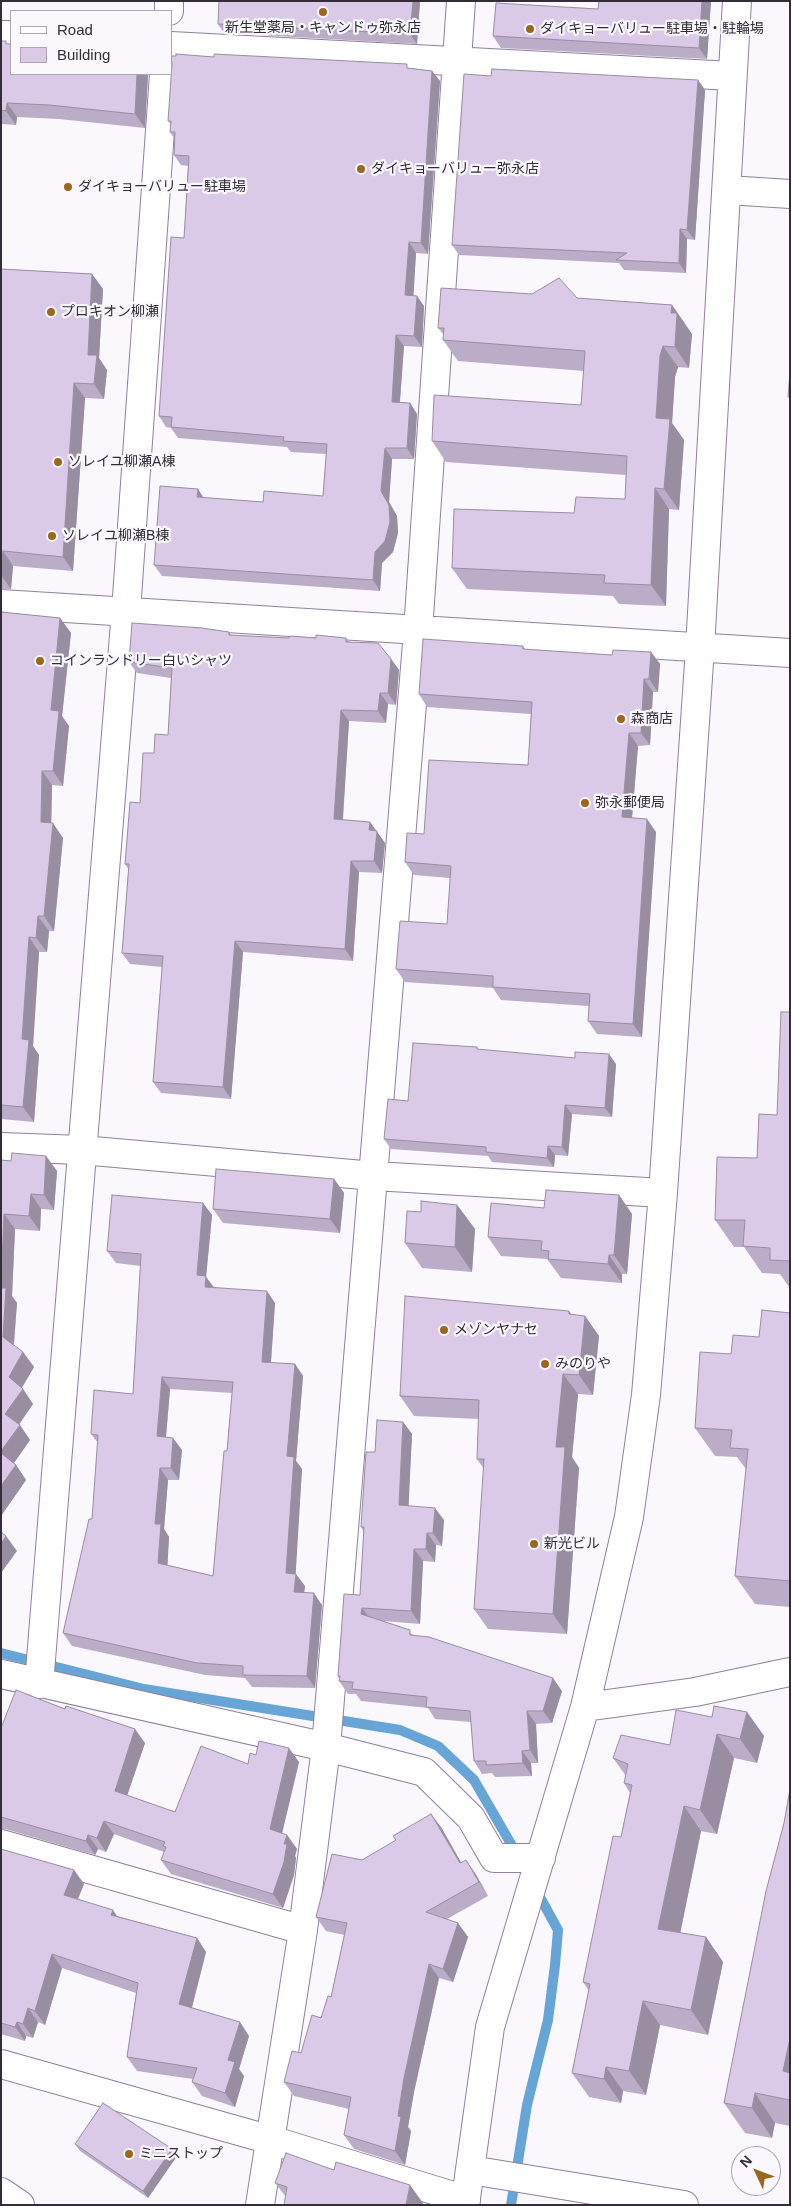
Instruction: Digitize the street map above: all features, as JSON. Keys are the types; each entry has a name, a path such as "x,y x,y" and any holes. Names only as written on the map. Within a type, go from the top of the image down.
{"street":[{"path":"260,2205 304,1930 326,1747 418,631 461,1"},
{"path":"1,2064 270,2140 465,2202 490,2027 527,1906 534,1857 585,1706 630,1517 646,1395 663,1193 700,648 737,1"},
{"path":"172,46 732,76"},
{"path":"39,1684 126,612 164,75"},
{"path":"727,190 790,194"},
{"path":"1,604 790,653"},
{"path":"1,1147 82,1150 374,1176 663,1193"},
{"path":"585,1706 695,1692 790,1672"},
{"path":"1,1674 326,1747 424,1772 471,1818 494,1858 534,1857"},
{"path":"1,1844 304,1930"},
{"path":"471,2170 684,2205"},
{"path":"1,2192 20,2205"}],"building":[{"name":"新生堂薬局・キャンドゥ弥永店","path":"219,1 413,1 410,34 218,24"},
{"path":"599,1 702,1 699,48 493,36 496,3 598,9"},
{"path":"1,41 6,41 6,44 10,44 10,75 137,75 135,114 49,105 7,103 6,111 1,110"},
{"path":"176,54 214,57 214,54 407,64 407,68 432,71 421,243 409,242 405,295 417,296 414,336 396,335 392,402 410,403 407,448 385,448 381,491 389,505 390,522 385,541 375,552 373,580 154,565 160,486 198,489 197,497 263,502 264,491 323,496 327,444 283,441 284,437 171,427 172,417 159,416 171,237 184,238 189,156 174,155 175,132 170,132 171,121 168,121 172,56 176,56"},
{"path":"492,69 698,80 687,230 680,229 679,263 616,260 627,253 452,245 464,74 491,76"},
{"path":"1,269 92,274 88,355 97,355 94,384 74,383 63,557 3,551 1,568"},
{"path":"559,278 577,298 672,305 671,313 677,313 675,347 663,346 660,356 656,418 670,419 664,489 655,488 651,585 604,583 605,575 452,568 454,509 574,513 576,497 625,499 627,456 432,441 434,395 581,405 585,351 443,340 444,328 438,328 441,288 532,294"},
{"path":"790,372 790,397 788,397"},
{"path":"1,612 60,618 51,710 59,711 53,771 42,771 41,822 53,823 44,916 38,916 36,938 29,937 22,1039 29,1040 23,1107 1,1105"},
{"path":"132,623 202,628 229,632 229,635 316,638 316,635 346,638 346,642 378,643 391,659 388,693 380,693 378,711 341,710 334,819 370,822 369,830 377,831 374,861 351,861 345,949 235,941 223,1087 153,1082 163,956 122,953 129,864 125,864 130,802 140,803 143,753 154,753 155,734 168,735 172,668 129,662"},
{"path":"423,639 523,646 523,649 612,655 613,650 651,652 649,679 644,679 641,733 629,733 622,817 647,819 633,1024 588,1021 590,994 493,987 493,976 396,969 400,921 447,924 451,866 405,862 407,833 424,834 429,760 528,765 532,702 419,694"},
{"path":"781,1012 790,1012 790,1261 770,1260 770,1248 743,1246 745,1220 715,1220 717,1157 757,1158 759,1114 777,1115"},
{"path":"413,1043 477,1047 477,1049 575,1058 575,1052 609,1054 605,1108 565,1105 562,1147 548,1146 547,1158 486,1152 486,1147 384,1139 388,1099 408,1101"},
{"path":"12,1153 46,1156 44,1195 31,1194 29,1216 4,1214 1,1287 1,1160 11,1161"},
{"path":"216,1169 334,1179 330,1219 213,1209"},
{"path":"546,1190 619,1195 614,1255 609,1255 608,1264 548,1259 549,1251 541,1250 542,1241 488,1237 491,1203 544,1208"},
{"path":"112,1195 203,1203 197,1275 206,1276 205,1287 267,1291 262,1362 295,1364 287,1456 294,1457 286,1573 296,1574 294,1592 314,1593 307,1676 243,1675 243,1666 197,1663 63,1633 89,1519 92,1519 98,1435 91,1434 94,1390 133,1394 141,1254 107,1251","holes":["162,1377 233,1382 227,1451 224,1451 213,1576 158,1563 161,1524 155,1524 160,1468 171,1468 173,1438 157,1436"]},
{"path":"421,1201 457,1205 455,1247 405,1243 407,1211 421,1212"},
{"path":"1,1288 6,1288 3,1337 23,1352 9,1377 23,1389 5,1414 20,1425 1,1451"},
{"path":"405,1296 569,1311 569,1314 585,1316 579,1375 563,1374 556,1447 565,1447 553,1614 474,1609 484,1459 477,1459 479,1400 400,1396"},
{"path":"762,1310 790,1313 790,1581 735,1576 748,1449 730,1448 732,1430 695,1428 700,1352 731,1354 733,1335 759,1337"},
{"path":"377,1420 403,1422 399,1505 435,1508 433,1533 427,1533 426,1549 414,1549 411,1611 362,1608 361,1614 410,1630 410,1635 429,1637 553,1678 543,1711 527,1711 530,1750 522,1751 523,1763 486,1765 486,1761 474,1761 470,1711 426,1707 427,1697 352,1689 353,1682 339,1681 344,1594 360,1595 364,1527 361,1527 366,1452 375,1452"},
{"path":"1,1453 16,1465 1,1486"},
{"path":"1,1532 6,1536 1,1544"},
{"path":"16,1690 65,1709 66,1706 135,1729 115,1791 175,1812 201,1746 248,1764 250,1753 256,1755 259,1741 289,1748 270,1829 287,1835 284,1844 287,1844 284,1862 273,1894 161,1860 166,1847 163,1846 165,1842 104,1821 97,1838 88,1835 86,1841 1,1817 1,1728"},
{"path":"714,1706 747,1712 740,1739 717,1734 700,1810 684,1806 658,1929 706,1937 691,2010 643,2001 629,2071 606,2067 604,2079 572,2073 590,1984 583,1982 613,1836 621,1837 632,1785 624,1783 628,1764 613,1758 621,1735 670,1745 676,1710 712,1717"},
{"path":"790,1789 790,2038 783,2071 790,2073 790,2100 755,2093 752,2108 724,2103 766,1891 784,1823"},
{"path":"431,1814 460,1863 466,1860 479,1882 426,1912 458,1923 443,1969 429,1964 404,2078 398,2116 401,2117 395,2151 344,2135 351,2097 284,2082 292,2051 301,2053 312,2015 321,2018 328,1996 331,1997 347,1923 316,1917 332,1854 362,1860 396,1840 393,1836"},
{"path":"1,1849 74,1870 64,1895 113,1910 111,1915 197,1938 179,2004 240,2022 228,2060 235,2062 225,2093 192,2082 197,2068 127,2057 138,1983 52,1954 35,2011 28,2008 23,2024 17,2022 15,2027 1,2023"},
{"name":"ミニストップ","path":"103,2103 172,2149 143,2191 75,2144"},
{"path":"286,2153 334,2170 336,2162 410,2185 406,2205 284,2205 287,2187 275,2183"}],"waterway":[{"path":"1,1653 144,1689 400,1730 438,1746 474,1780 518,1856"},
{"path":"511,2205 527,2105 548,2020 558,1930 535,1888"}],"place":[{"name":"新生堂薬局・キャンドゥ弥永店","path":"323,12"},
{"name":"ダイキョーバリュー駐車場・駐輪場","path":"530,29"},
{"name":"ダイキョーバリュー弥永店","path":"361,169"},
{"name":"ダイキョーバリュー駐車場","path":"68,187"},
{"name":"プロキオン柳瀬","path":"51,312"},
{"name":"ソレイユ柳瀬A棟","path":"58,462"},
{"name":"ソレイユ柳瀬B棟","path":"52,536"},
{"name":"コインランドリー白いシャツ","path":"40,661"},
{"name":"森商店","path":"621,719"},
{"name":"弥永郵便局","path":"585,803"},
{"name":"メゾンヤナセ","path":"444,1330"},
{"name":"みのりや","path":"545,1364"},
{"name":"新光ビル","path":"534,1544"},
{"name":"ミニストップ","path":"129,2154"}]}
